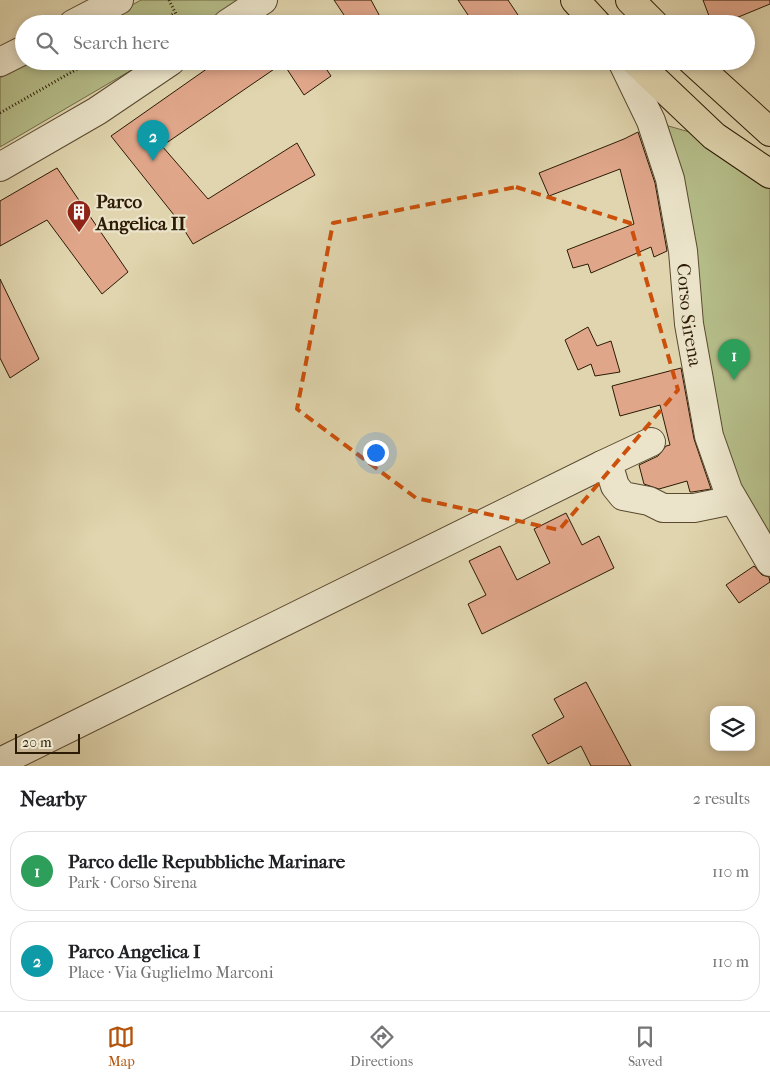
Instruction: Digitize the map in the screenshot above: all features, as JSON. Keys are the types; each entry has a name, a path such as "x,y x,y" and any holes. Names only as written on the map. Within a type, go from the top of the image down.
{"main road":[{"path":"575,0 589,15"},
{"path":"630,0 645,15"},
{"path":"644,70 714,136 770,174"},
{"path":"702,70 770,132"}],"street":[{"path":"91,15 119,0"},
{"path":"240,15 263,0"},
{"path":"0,62 15,54"},
{"path":"0,167 97,111 158,70"},
{"name":"Corso Sirena","path":"626,70 651,121 670,179 683,251 689,324 709,436 733,500 770,562"},
{"path":"0,762 651,442"},
{"path":"602,465 611,474 615,486 623,496 648,501 663,508 694,508 733,500"}],"path":[{"path":"168,0 176,13 173,15"},
{"path":"0,113 75,70"}],"highlighted area":[{"path":"516,187 630,223 678,390 559,530 416,498 297,409 333,223"}],"green space":[{"path":"141,0 242,0 219,15 114,15"},
{"path":"15,70 132,70 0,147 0,78"},
{"path":"651,121 693,133 770,185 770,562 709,436"}],"building":[{"path":"334,0 371,0 379,15 344,15"},
{"path":"458,0 508,0 518,15 468,15"},
{"path":"703,0 770,0 770,4 743,15 709,15"},
{"path":"205,70 273,70 162,146 208,199 297,143 315,175 193,244 178,220 111,136"},
{"path":"288,70 327,70 331,76 304,95"},
{"path":"638,132 655,183 667,251 654,257 651,247 591,273 588,264 573,268 567,250 634,224 620,169 549,196 539,173"},
{"name":"Parco Angelica II","path":"57,168 128,272 102,294 47,220 0,246 0,201"},
{"path":"0,279 39,359 10,378 0,358"},
{"path":"588,327 597,346 611,341 620,372 595,376 591,364 578,370 565,340"},
{"path":"681,368 694,439 711,489 690,492 687,481 659,489 644,484 639,465 658,456 666,446 670,445 660,405 620,416 612,386"},
{"path":"566,513 582,545 599,536 614,568 482,634 468,604 486,595 469,561 500,546 517,580 550,563 534,529"},
{"path":"754,566 762,575 769,577 770,582 739,603 726,585"},
{"path":"586,682 631,766 591,766 581,746 548,764 532,735 564,717 554,699"}],"place":[{"name":"Parco Angelica I","path":"153,161"},
{"name":"Parco Angelica II","path":"79,233"},
{"name":"Parco delle Repubbliche Marinare","path":"734,380"}]}
